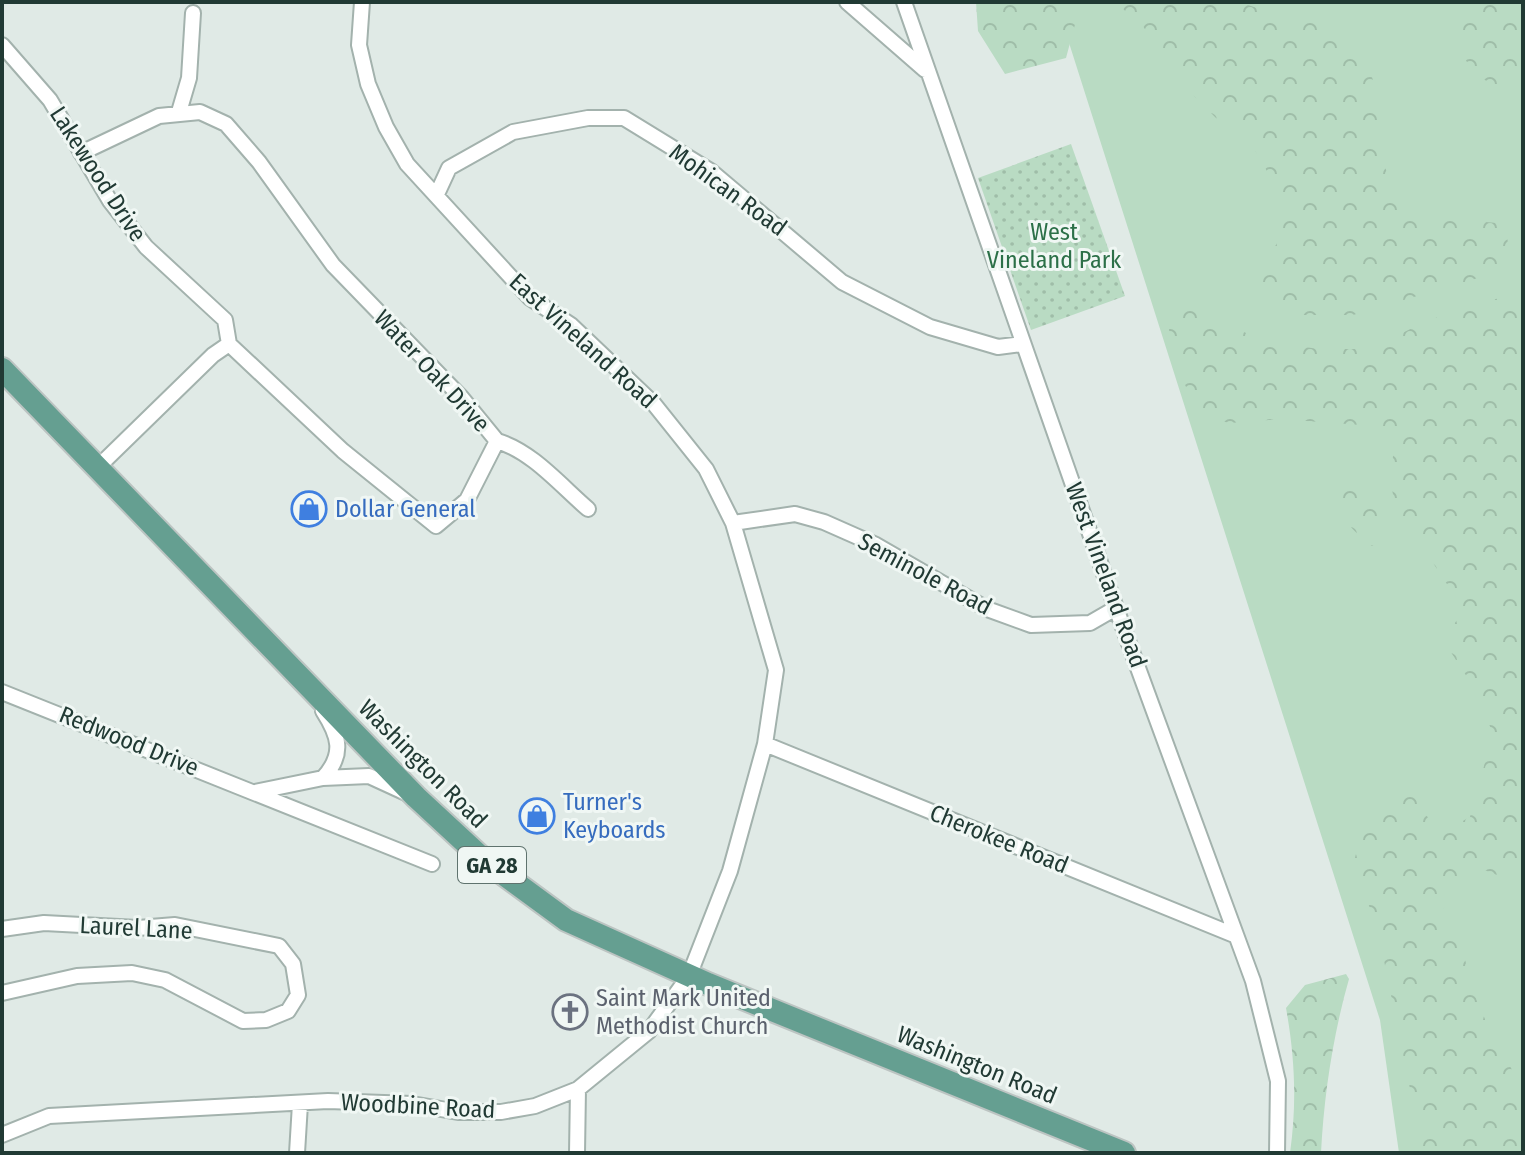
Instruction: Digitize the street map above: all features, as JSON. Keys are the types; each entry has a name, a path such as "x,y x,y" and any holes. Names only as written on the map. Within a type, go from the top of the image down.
{"main road":[{"name":"Washington Road","path":"2,369 416,797 483,859 566,920 689,976 1124,1153"}],"street":[{"name":"East Vineland Road","path":"362,2 359,45 368,84 386,127 407,164 530,298 571,325 654,404 706,469 733,523 776,670 765,744 730,871 689,976"},
{"path":"847,2 928,72"},
{"name":"West Vineland Road","path":"904,2 1022,344 1116,608 1167,739 1268,1028 1278,1081 1277,1153"},
{"path":"179,112 193,53 193,13"},
{"name":"Lakewood Drive","path":"2,45 50,100 110,201 146,247 225,320 229,344"},
{"name":"Water Oak Drive","path":"81,153 159,116 200,112 226,124 259,162 333,265 461,397 497,441 467,500 436,526 343,451 229,344"},
{"name":"Mohican Road","path":"437,194 449,168 513,132 588,118 624,118 712,172 842,282 930,327 998,347 1022,344"},
{"path":"96,469 213,355 229,344"},
{"path":"497,441 511,445 529,458 588,509"},
{"name":"Seminole Road","path":"733,523 795,514 824,522 876,545 987,609 1031,625 1090,623 1116,608"},
{"path":"307,684 330,722 338,745 337,763 323,778"},
{"name":"Redwood Drive","path":"2,692 432,864"},
{"name":"Cherokee Road","path":"765,744 1234,935"},
{"path":"255,792 323,778 369,776 416,797"},
{"name":"Laurel Lane","path":"2,929 44,923 138,928 175,925 279,946 293,964 298,995 288,1011 266,1020 243,1021 165,980 132,973 77,976 2,993"},
{"name":"Woodbine Road","path":"2,1135 49,1116 367,1101 458,1112 501,1112 535,1106 578,1089 649,1031 689,976"},
{"path":"577,1153 578,1089"},
{"path":"297,1153 300,1104"}],"green space":[{"path":"976,2 1081,2 1066,58 1005,74 978,31"},
{"path":"1056,2 1523,2 1523,1153 1399,1153 1380,1020"},
{"path":"1123,2 1239,2 1266,11 1312,14 1340,33 1368,63 1382,112 1377,144 1393,190 1417,216 1497,223 1507,234 1509,255 1488,275 1353,315 1291,315 1267,302 1257,278 1277,243 1282,208 1265,167 1247,137 1216,118 1193,95 1142,25 1123,9"},
{"path":"1458,2 1523,2 1523,82 1515,88 1496,85 1473,71 1462,48"},
{"name":"West Vineland Park","path":"1071,144 1125,296 1031,330 978,178"},
{"path":"1523,297 1523,893 1497,875 1472,865 1441,912 1464,955 1472,989 1491,1033 1523,1089 1523,1153 1423,1153 1377,926 1353,865 1374,806 1400,793 1412,794 1433,825 1457,824 1470,817 1493,733 1469,680 1443,640 1464,610 1395,505 1390,479 1395,441 1387,427 1280,419 1230,423 1203,417 1173,352 1169,311 1182,306 1206,313 1260,340 1318,349 1371,349 1426,321 1499,298"},
{"path":"1352,486 1367,496 1379,516 1381,542 1372,546 1351,527 1342,513 1341,487"},
{"path":"1346,974 1349,979 1330,1065 1321,1153 1290,1153 1294,1080 1286,1008 1305,985"}],"place":[{"name":"Dollar General","path":"309,509"},
{"name":"Turner's Keyboards","path":"537,816"},
{"name":"Saint Mark United Methodist Church","path":"570,1012"}]}
